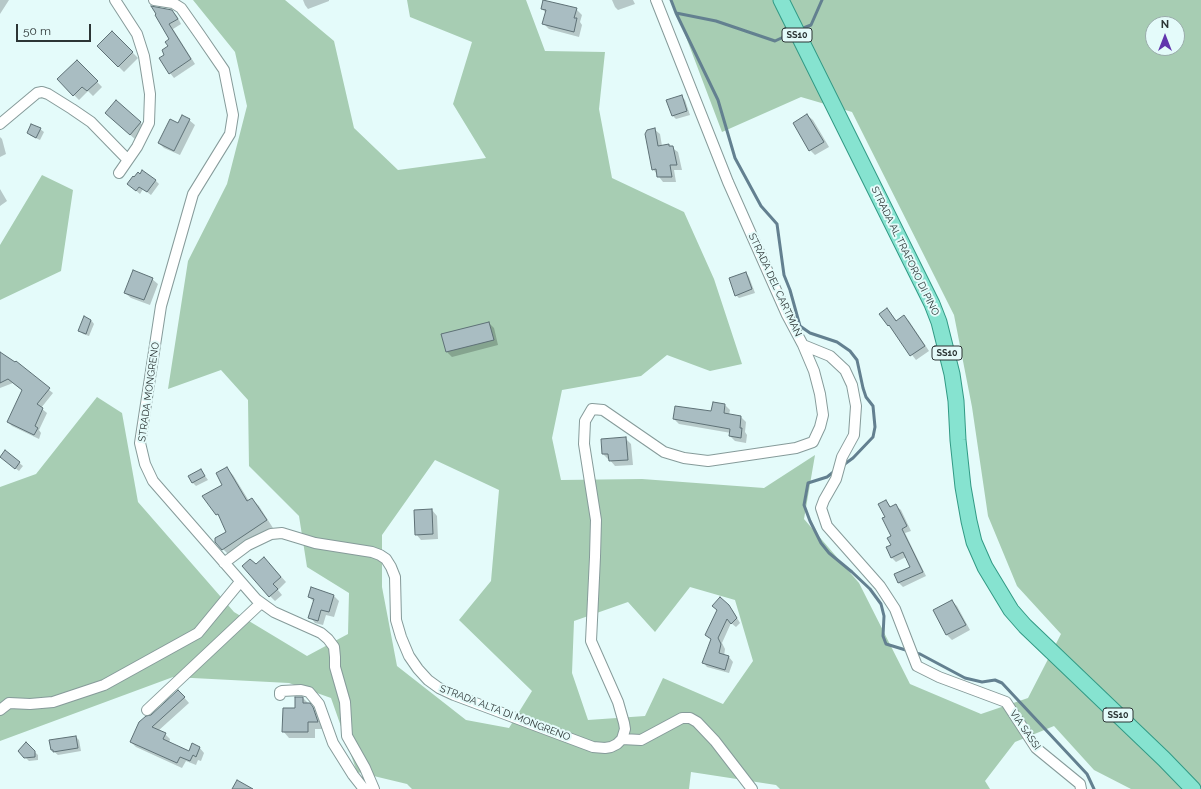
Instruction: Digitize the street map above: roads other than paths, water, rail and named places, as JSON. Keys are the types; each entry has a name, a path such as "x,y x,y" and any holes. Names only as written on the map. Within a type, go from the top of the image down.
{"main road":[{"name":"STRADA AL TRAFORO DI PINO","path":"781,0 939,322 952,374 956,401 963,487 969,521 974,542 985,567 1011,610 1025,626 1164,759 1192,789"}],"street":[{"path":"115,0 137,34 144,56 150,94 149,123 119,173"},
{"name":"STRADA MONGRENO","path":"154,0 173,3 181,8 224,70 233,115 230,134 194,194 161,306 140,443 145,464 153,481 256,599 274,612 320,633 328,639 334,647 335,667 345,702 348,736 374,789"},
{"name":"STRADA DEL CARTMAN","path":"656,0 728,182 787,315 803,345 830,356 845,370 852,385 856,406 854,435 842,457 836,479 821,508 827,526 880,586 895,609 917,666 928,672 1006,702"},
{"path":"0,124 37,93 42,92 91,122 128,160"},
{"path":"622,739 625,729 618,702 591,642 596,520 584,444 585,421 592,409 603,410 664,452 684,458 708,461 796,448 812,442 820,427 823,415 814,371 803,345"},
{"name":"STRADA ALTA DI MONGRENO","path":"224,562 248,545 271,534 282,533 315,544 372,552 380,555 386,559 391,566 395,577 396,620 401,638 409,656 418,669 428,680 439,688 593,747 611,747 622,739 641,740 682,718 690,718 697,722 715,741 752,789"},
{"path":"0,710 9,703 30,704 53,702 104,684 198,633 240,582"},
{"path":"147,710 261,603"},
{"path":"280,695 280,692 282,691 300,690 309,692 319,704 333,743 353,775 364,789"},
{"name":"VIA SASSI","path":"1006,702 1036,748 1080,784 1081,789"}],"waterway":[{"path":"671,0 718,100 735,158 761,206 777,224 784,275 790,290 800,326 810,333 837,342 850,351 857,360 866,397 873,406 875,427 873,437 853,458 842,466"},
{"path":"801,29 811,25 822,0"},
{"path":"676,13 716,21 775,41 792,33"},
{"path":"836,470 827,477 808,483 804,505 810,521 821,543 829,553 870,589 881,604 884,616 883,636 886,644 909,651"},
{"path":"915,653 920,654 965,678 982,682 995,680 1002,683 1087,774 1094,789"}]}
